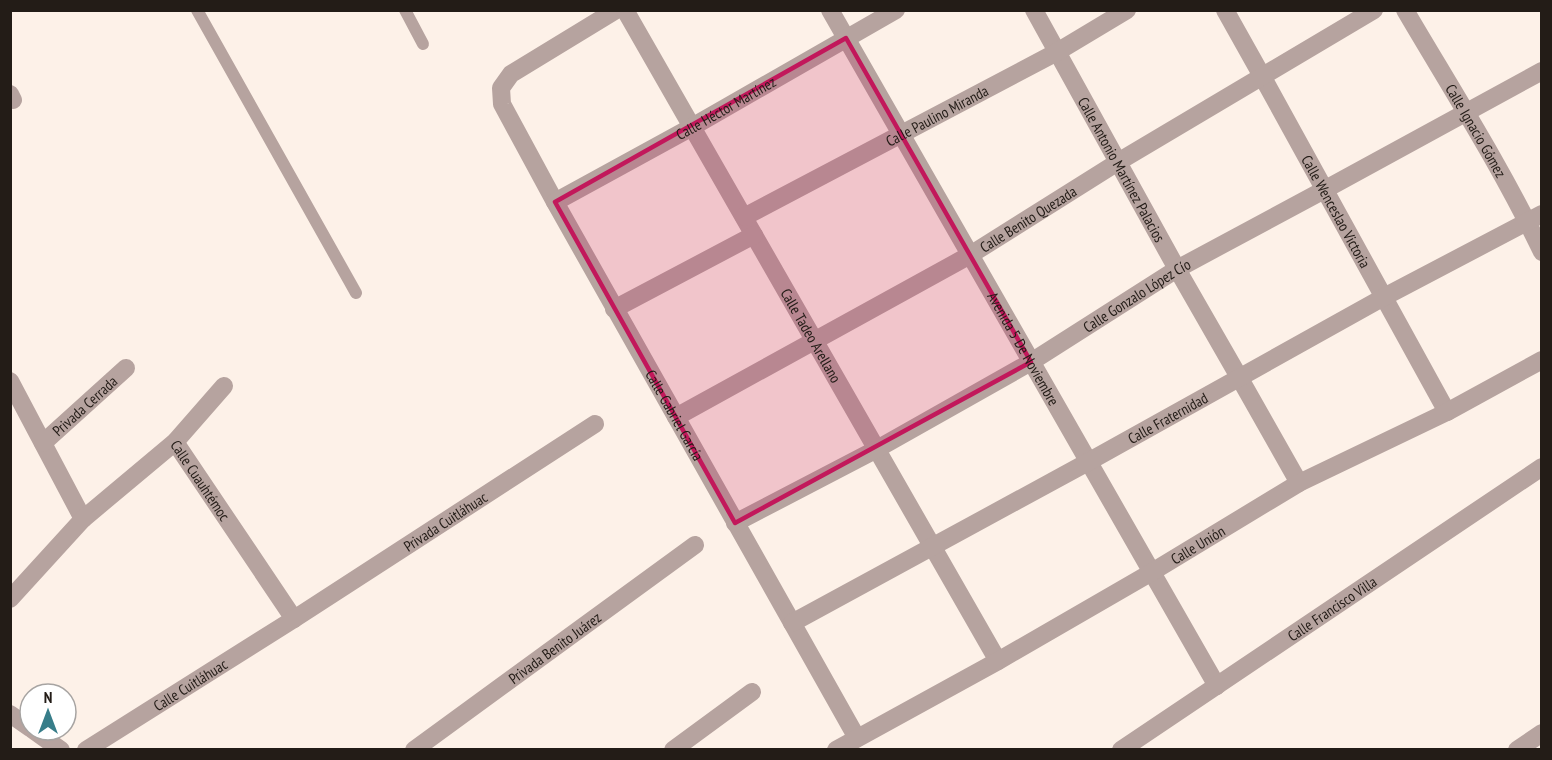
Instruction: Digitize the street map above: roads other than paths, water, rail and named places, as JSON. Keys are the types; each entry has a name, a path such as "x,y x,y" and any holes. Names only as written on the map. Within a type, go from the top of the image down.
{"street":[{"name":"Calle Gabriel García","path":"616,10 511,74 501,88 502,104 614,309 857,738"},
{"name":"Calle Tadeo Arellano","path":"625,10 998,661"},
{"name":"Avenida 5 De Noviembre","path":"831,10 1217,687"},
{"name":"Calle Héctor Martínez","path":"555,202 692,127 896,10"},
{"name":"Calle Antonio Martínez Palacios","path":"1034,10 1177,269 1299,483"},
{"name":"Calle Paulino Miranda","path":"744,217 1057,52 1127,10"},
{"name":"Calle Wenceslao Victoria","path":"1225,10 1447,412"},
{"name":"Calle Benito Quezada","path":"675,417 970,255 1118,162 1374,10"},
{"name":"Calle Ignacio Gómez","path":"1405,10 1466,113 1534,218 1542,252"},
{"name":"Calle Gonzalo López Cío","path":"735,523 877,449 1031,362 1177,269 1542,71"},
{"name":"Calle Fraternidad","path":"792,623 1088,462 1239,376 1534,218"},
{"path":"614,309 754,235"},
{"name":"Calle Unión","path":"836,750 998,661 1299,483 1447,412 1542,360"},
{"name":"Privada Cerrada","path":"43,443 126,368"},
{"path":"10,381 83,519"},
{"path":"175,442 225,386"},
{"name":"Privada Cuitláhuac","path":"294,619 595,424"},
{"name":"Calle Cuauhtémoc","path":"10,599 83,519 175,442 294,619"},
{"name":"Calle Francisco Villa","path":"1121,750 1542,467"},
{"name":"Privada Benito Juárez","path":"414,750 695,545"},
{"name":"Calle Cuitláhuac","path":"86,750 294,619"},
{"path":"673,750 752,692"},
{"path":"1517,750 1542,733"}],"lane":[{"path":"197,10 356,293"},
{"path":"405,10 423,44"}]}
